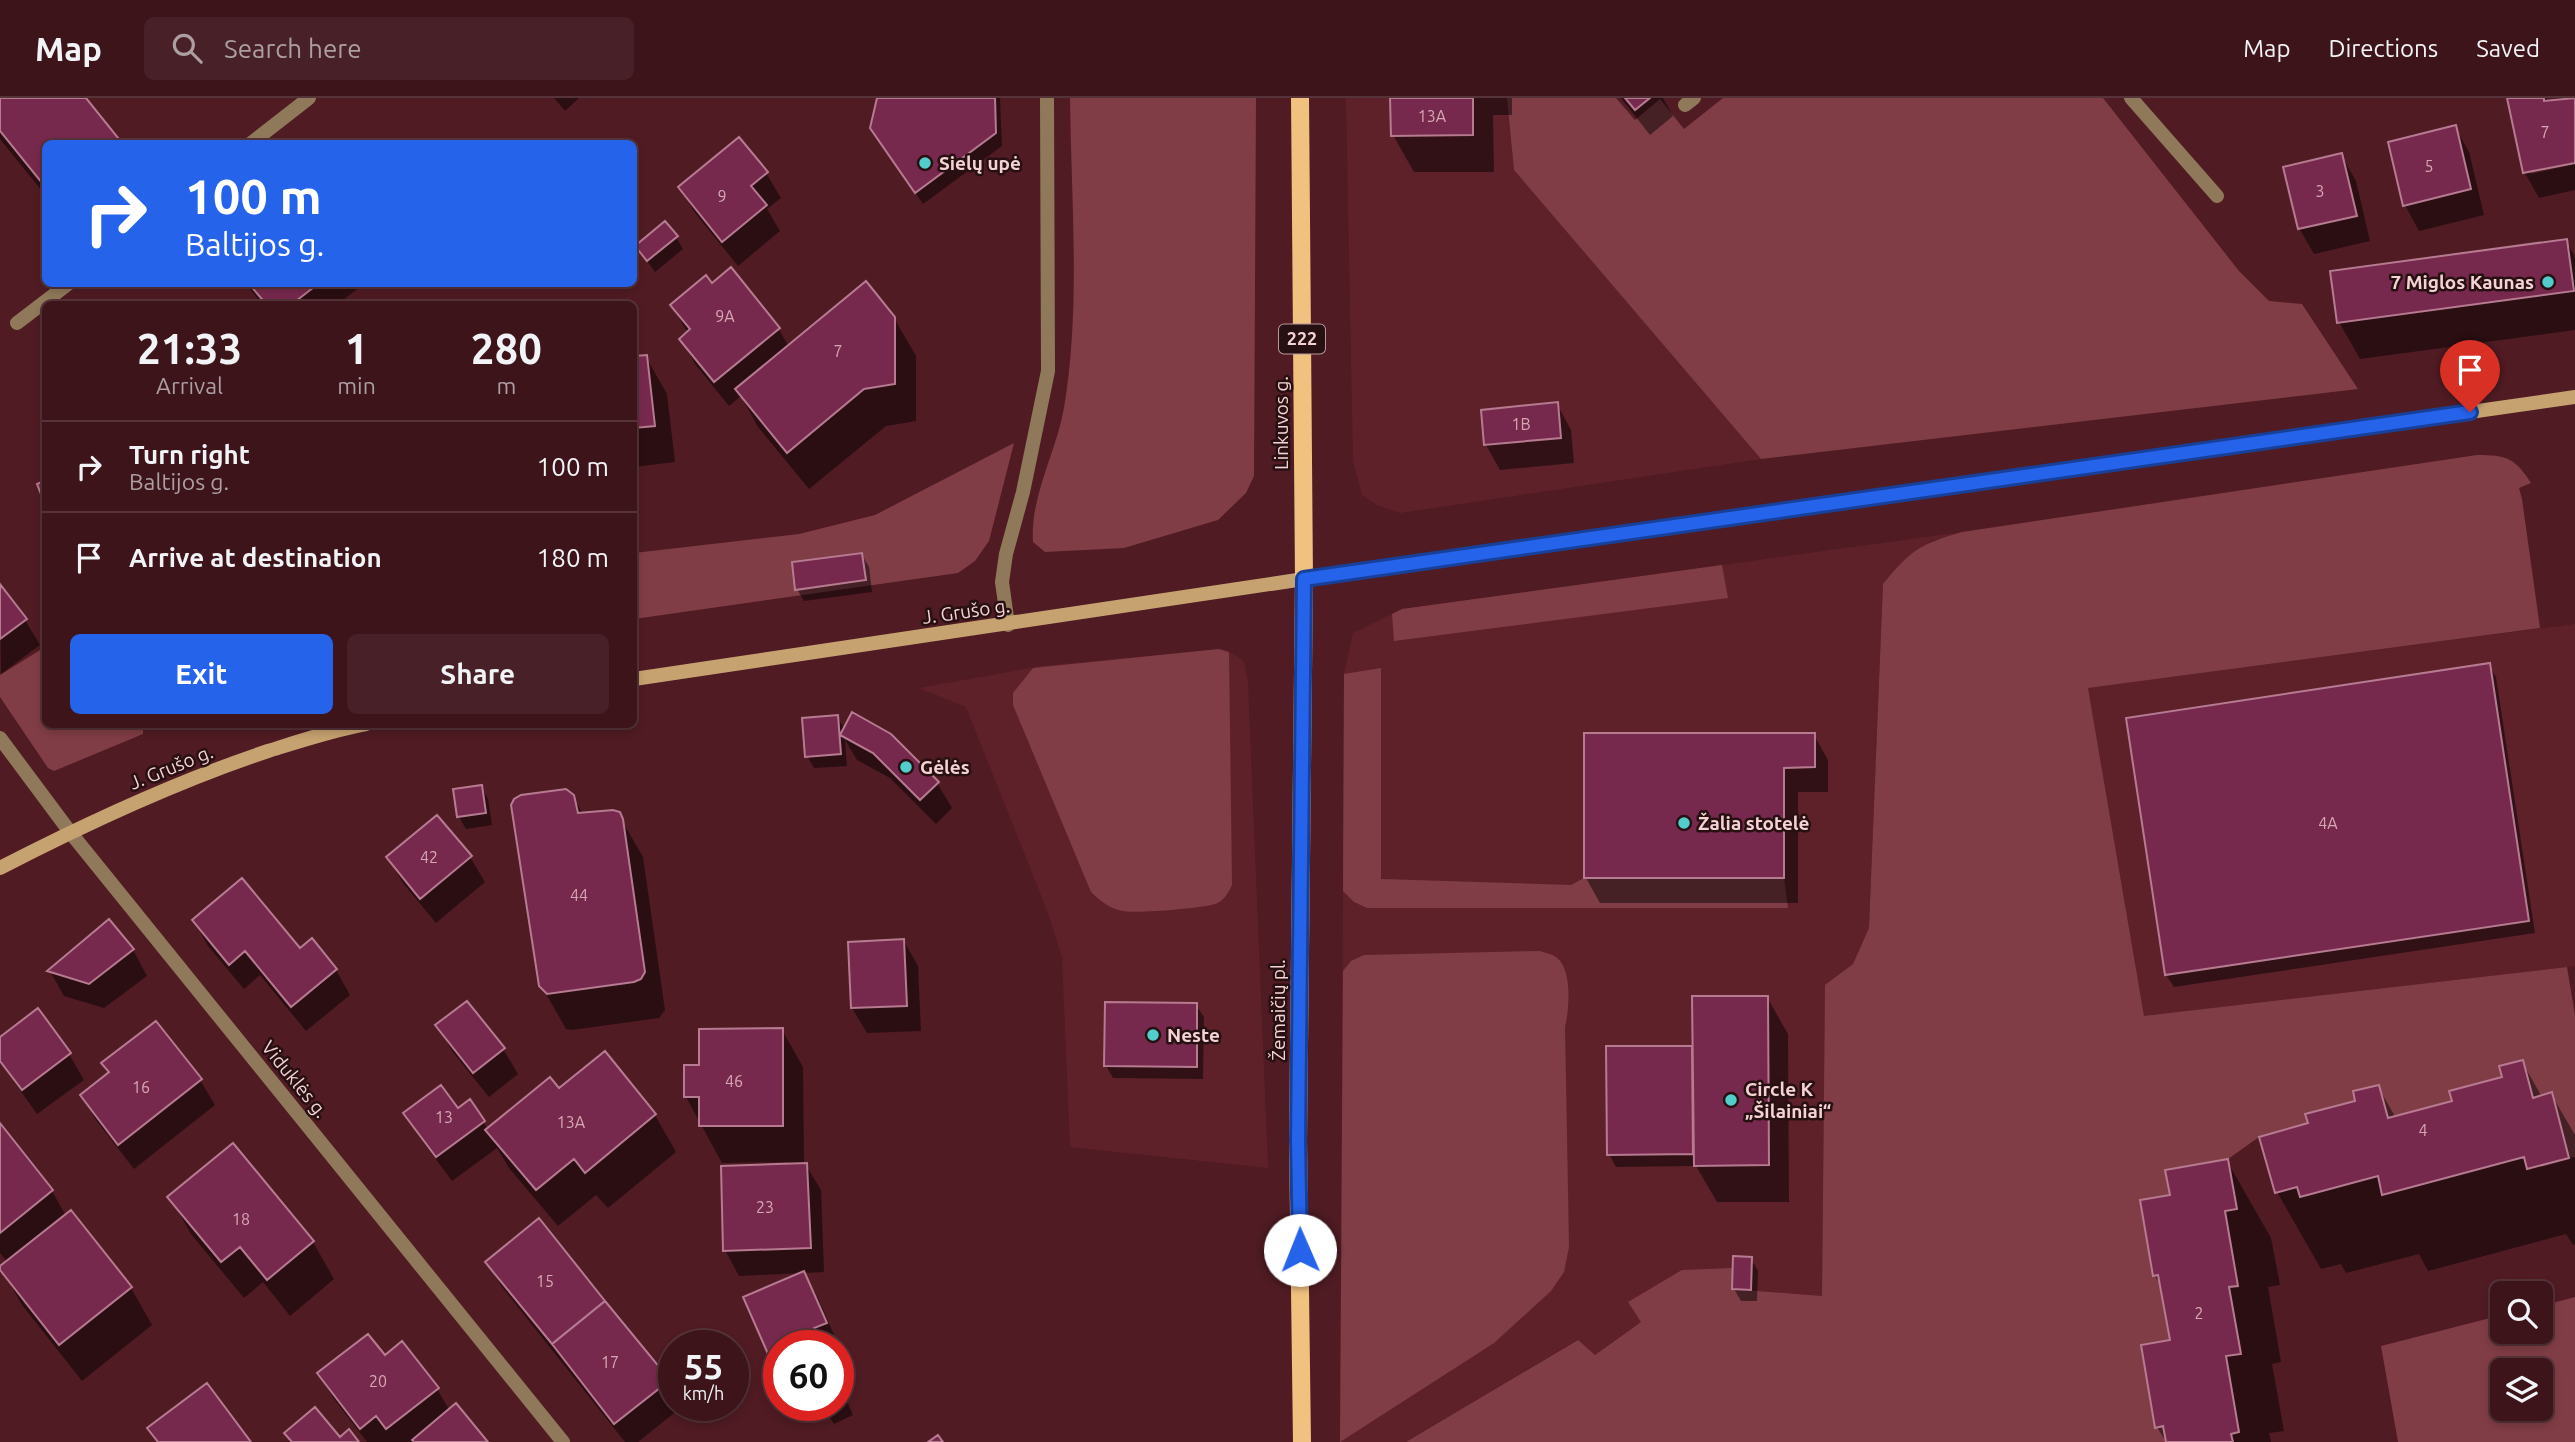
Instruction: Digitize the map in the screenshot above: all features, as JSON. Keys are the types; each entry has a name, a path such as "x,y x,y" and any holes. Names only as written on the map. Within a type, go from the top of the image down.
{"main road":[{"name":"Linkuvos g.","path":"1300,98 1304,579"},
{"name":"J. Grušo g.","path":"637,679 1304,579 2575,397"},
{"name":"Žemaičių pl.","path":"1302,1442 1298,1140 1304,579"},
{"name":"J. Grušo g.","path":"0,868 181,781 292,744 351,728"}],"street":[{"path":"255,140 309,98"},
{"path":"1008,625 1002,582 1006,554 1023,492 1048,371 1047,98"},
{"path":"2131,98 2217,196"},
{"path":"46,301 64,287"},
{"path":"17,323 42,304"},
{"name":"Viduklės g.","path":"0,738 71,832 563,1442"}],"shaded area":[{"path":"1070,98 1256,98 1254,476 1246,493 1218,520 1124,548 1045,552 1033,542 1035,508 1064,408 1072,331 1074,253"},
{"path":"1346,98 1507,98 1514,170 1761,459 1400,513 1377,505 1362,495 1353,460"},
{"path":"1507,98 1616,98 1635,120 1660,99 1684,129 1723,98 2103,98 2239,271 2269,301 2302,304 2358,389 1761,459 1514,170"},
{"path":"1014,443 989,541 975,561 958,573 637,619 637,553 799,534 875,515"},
{"path":"2477,455 2503,457 2515,463 2531,483 2519,488 2540,628 2088,688 2144,1016 2567,967 2575,1015 2575,1157 2569,1158 2552,1092 2533,1098 2522,1060 2500,1066 2502,1077 2450,1091 2452,1101 2388,1118 2353,1091 2355,1101 2308,1123 2259,1137 2228,1159 2166,1170 2170,1195 2140,1201 2153,1276 2158,1275 2170,1340 2141,1345 2155,1427 2163,1426 2166,1442 1406,1442 1578,1340 1595,1355 1641,1322 1628,1302 1682,1270 1733,1268 1732,1289 1822,1296 1825,985 1853,964 1869,928 1883,584 1901,563 1926,545 1962,532"},
{"path":"1962,532 1931,541 1883,584 1869,928 1853,964 1825,986 1822,1296 1732,1289 1629,1302 1641,1322 1595,1355 1577,1340 1406,1442 1340,1442 1344,674 1353,633 1402,609"},
{"path":"1722,565 1728,598 1394,641 1392,614 1402,609"},
{"path":"2575,624 2575,966 2144,1017 2088,688"},
{"path":"42,649 42,728 143,728 143,734 54,771 48,768 0,697 0,675"},
{"path":"1219,649 1234,654 1244,662 1248,683 1268,1168 1070,1147 1062,957 1048,913 966,707 919,688 1041,666"},
{"path":"1219,649 1229,652 1232,885 1221,901 1208,906 1140,912 1114,908 1091,892 1013,705 1013,693 1033,668"},
{"path":"1381,668 1381,879 1571,885 1584,878 1784,878 1788,908 1367,908 1354,902 1343,891 1344,674"},
{"path":"1540,951 1554,956 1561,963 1568,990 1565,1027 1569,1247 1564,1272 1551,1291 1494,1343 1340,1442 1343,971 1351,961 1364,955"},
{"path":"2575,1297 2575,1442 2398,1442 2381,1346 2490,1318 2490,1344 2553,1344 2553,1303"}],"building":[{"path":"0,98 86,98 119,139 42,140 42,183 0,131"},
{"name":"Sielų upė","path":"877,98 995,98 996,133 915,193 870,128"},
{"path":"1390,98 1473,98 1473,135 1391,136"},
{"path":"1625,98 1650,98 1635,110"},
{"path":"2507,98 2544,98 2544,101 2575,98 2575,163 2523,173"},
{"path":"2456,125 2471,189 2403,206 2388,142"},
{"path":"739,137 768,172 751,186 767,205 722,242 678,187"},
{"path":"2342,153 2357,216 2298,229 2283,167"},
{"path":"665,221 678,236 647,261 637,248 637,244"},
{"path":"2567,239 2574,291 2337,323 2330,271"},
{"path":"731,267 780,328 714,382 679,339 690,329 670,305 706,275 712,283"},
{"path":"866,281 895,317 895,384 864,389 787,453 735,389"},
{"path":"252,287 314,287 296,301 263,301"},
{"path":"647,355 655,426 637,428 637,356"},
{"path":"1558,402 1561,438 1484,445 1481,410"},
{"path":"42,482 42,497 37,484"},
{"path":"862,553 866,580 795,590 792,562"},
{"path":"0,584 27,619 0,639"},
{"path":"2490,663 2529,921 2165,975 2126,718"},
{"name":"Gėlės","path":"852,712 891,734 939,782 920,800 873,753 840,735"},
{"path":"838,715 841,754 805,757 802,718"},
{"name":"Žalia stotelė","path":"1584,733 1815,733 1815,767 1784,768 1784,878 1584,878"},
{"path":"482,785 486,813 457,817 453,789"},
{"path":"566,789 574,795 578,813 613,810 620,812 645,972 641,979 634,982 547,994 539,986 511,805 514,799 521,795"},
{"path":"437,815 472,856 420,899 386,857"},
{"path":"242,878 300,948 312,938 337,969 291,1007 245,951 229,965 192,920"},
{"path":"109,919 134,949 89,984 47,971"},
{"path":"904,939 907,1006 851,1008 848,942"},
{"name":"Circle K „Šilainiai“","path":"1692,996 1768,996 1769,1165 1694,1166"},
{"path":"467,1001 505,1048 473,1073 435,1025"},
{"path":"1105,1002 1197,1003 1197,1067 1104,1066"},
{"path":"38,1008 71,1053 22,1090 0,1061 0,1037"},
{"path":"156,1021 202,1079 118,1145 80,1095 109,1072 101,1063"},
{"path":"783,1028 783,1126 699,1126 699,1097 684,1097 684,1065 699,1065 699,1029"},
{"path":"1606,1046 1692,1046 1693,1154 1607,1155"},
{"path":"605,1051 656,1114 585,1173 574,1159 536,1190 485,1130 550,1077 559,1088"},
{"path":"2523,1060 2533,1098 2552,1092 2569,1158 2527,1169 2524,1157 2382,1195 2378,1176 2300,1197 2297,1187 2275,1193 2259,1137 2308,1123 2305,1114 2355,1101 2353,1091 2379,1085 2388,1118 2452,1101 2449,1091 2502,1077 2499,1066"},
{"path":"441,1085 458,1108 470,1099 485,1121 436,1157 403,1113"},
{"path":"0,1123 53,1190 0,1233"},
{"path":"233,1143 314,1241 267,1280 240,1247 221,1262 167,1197"},
{"path":"2228,1159 2237,1209 2225,1211 2238,1286 2229,1287 2241,1354 2226,1356 2239,1432 2231,1434 2233,1442 2166,1442 2163,1426 2155,1428 2141,1345 2170,1340 2158,1275 2153,1276 2140,1200 2170,1195 2165,1170"},
{"path":"807,1163 811,1248 723,1251 721,1166"},
{"path":"71,1210 132,1287 59,1345 0,1270 0,1266"},
{"path":"539,1218 605,1301 552,1344 485,1262"},
{"path":"1733,1256 1752,1257 1751,1290 1732,1289"},
{"path":"804,1271 827,1323 814,1328 815,1330 763,1330 763,1343 743,1297"},
{"path":"605,1301 658,1365 658,1389 614,1424 552,1344"},
{"path":"368,1334 385,1355 402,1341 439,1388 386,1429 376,1416 360,1429 317,1373"},
{"path":"207,1383 251,1442 158,1442 147,1428"},
{"path":"456,1403 488,1442 412,1440"},
{"path":"315,1407 340,1437 349,1429 359,1442 292,1442 284,1433"},
{"path":"938,1435 943,1442 928,1442"}],"place":[{"name":"Sielų upė","path":"925,163"},
{"name":"7 Miglos Kaunas","path":"2548,282"},
{"name":"Gėlės","path":"906,767"},
{"name":"Žalia stotelė","path":"1684,823"},
{"name":"Neste","path":"1153,1035"},
{"name":"Circle K „Šilainiai“","path":"1731,1100"}],"route":[{"path":"1300,1250 1298,1140 1304,579 2470,412"}]}
